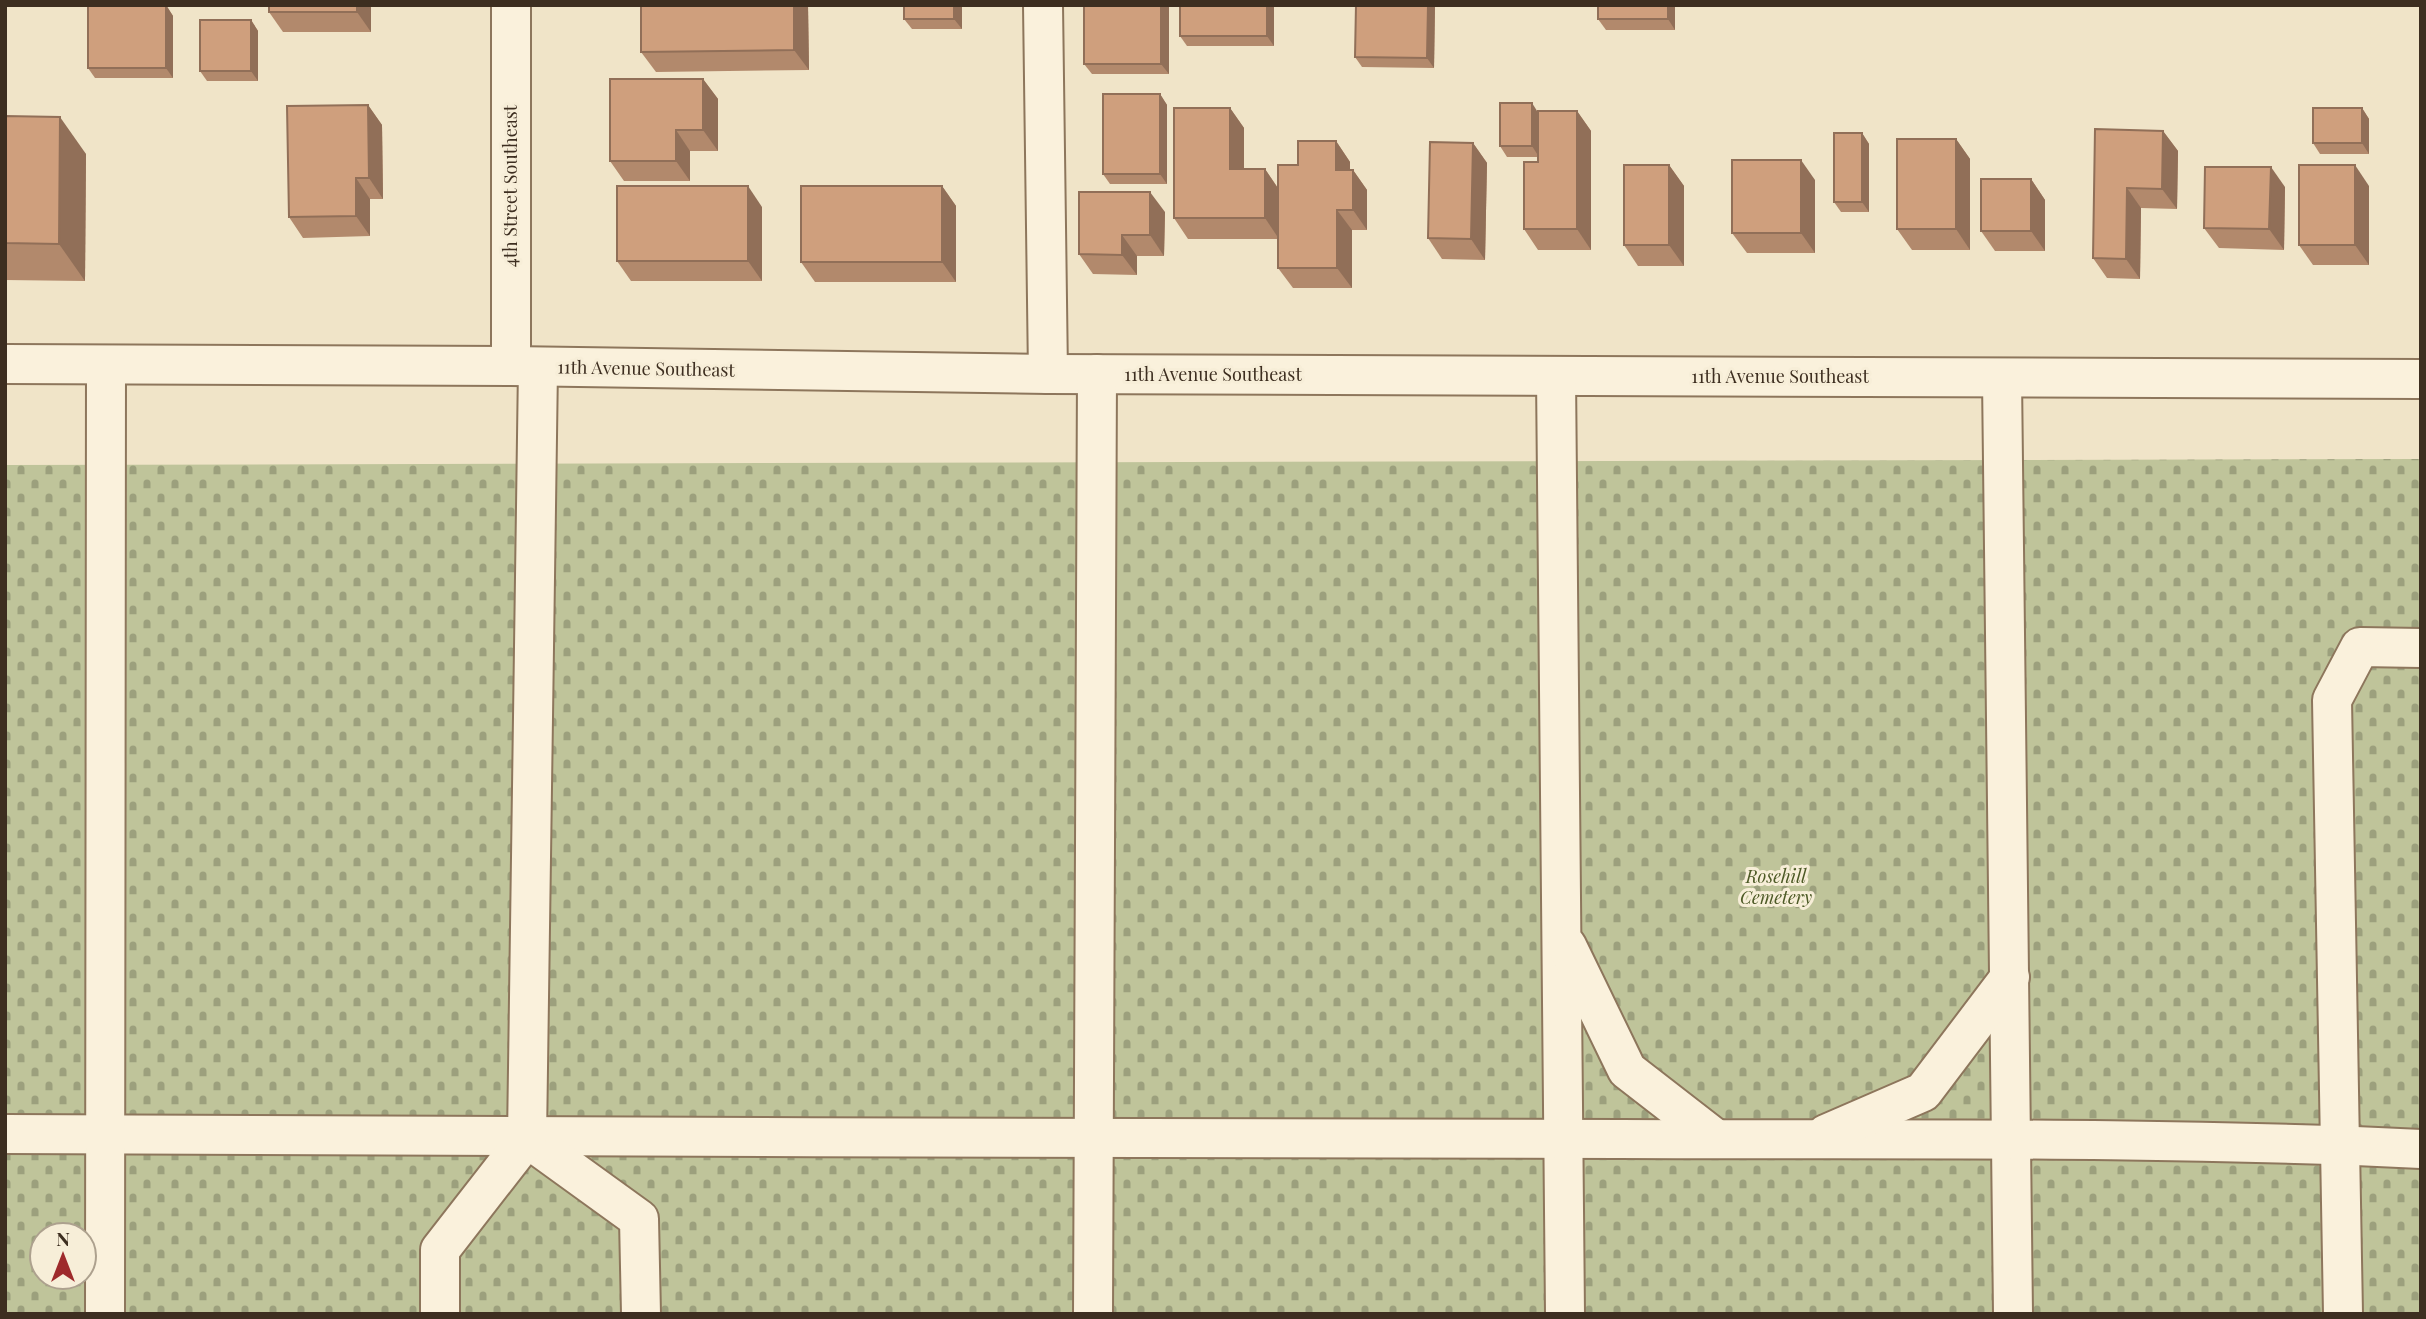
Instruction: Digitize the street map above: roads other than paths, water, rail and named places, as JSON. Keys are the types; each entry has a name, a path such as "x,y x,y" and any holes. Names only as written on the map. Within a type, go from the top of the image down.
{"street":[{"name":"4th Street Southeast","path":"511,5 524,367 527,1138"},
{"path":"1043,5 1048,374"},
{"name":"11th Avenue Southeast","path":"5,364 1048,374 2421,379"},
{"path":"105,1314 106,366"},
{"path":"1093,1314 1097,374"},
{"path":"1556,376 1565,1314"},
{"path":"2002,378 2013,1314"},
{"path":"2343,1314 2332,700 2360,647 2421,648"},
{"path":"1561,934 1627,1070 1716,1139"},
{"path":"1812,1140 1923,1092 2010,977"},
{"path":"5,1134 527,1138 1563,1138 2339,1145 2421,1149"},
{"path":"440,1314 440,1250 527,1138"},
{"path":"527,1138 639,1219 640,1314"}],"park label":[{"name":"Rosehill Cemetery","path":"1776,887"}]}
